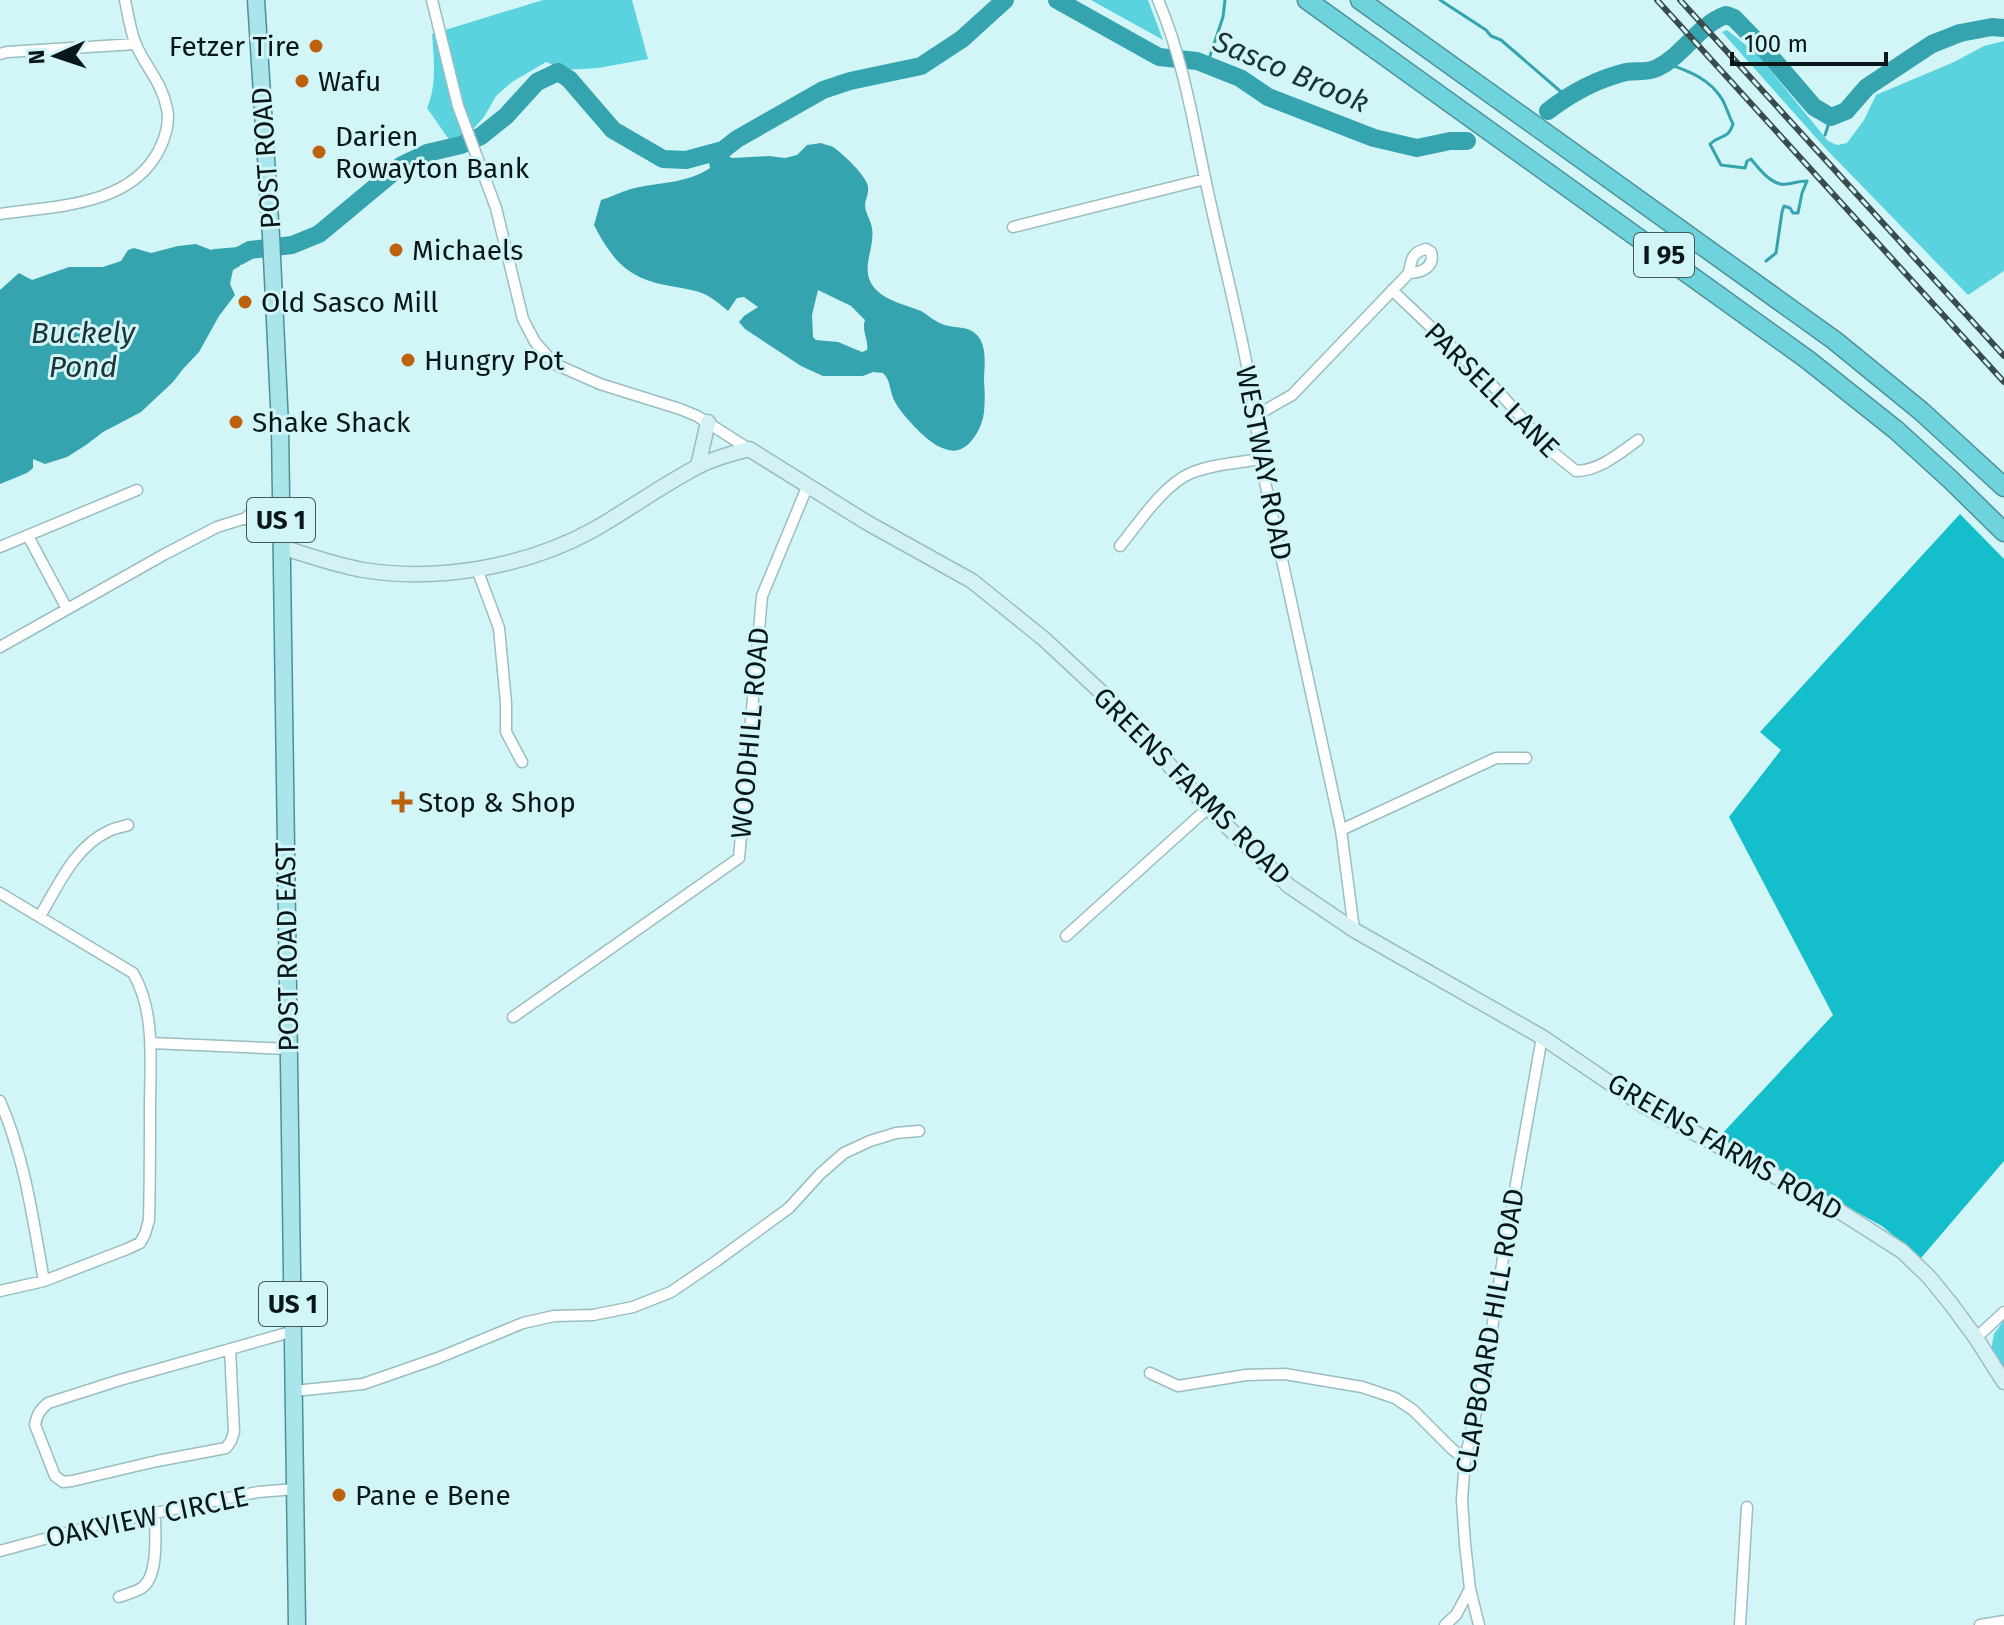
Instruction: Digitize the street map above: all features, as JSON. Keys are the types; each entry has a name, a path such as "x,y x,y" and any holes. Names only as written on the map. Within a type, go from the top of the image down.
{"highway":[{"name":"I 95","path":"1307,0 1808,360 1905,439 2004,532"},
{"name":"I 95","path":"1360,0 1834,340 1911,403 2004,487"}],"main road":[{"name":"POST ROAD","path":"256,0 273,269"},
{"name":"POST ROAD EAST","path":"273,269 280,426 297,1625"}],"street":[{"path":"0,214 100,198 133,182 152,165 165,140 168,112 160,85 136,44 125,0"},
{"name":"GREENS FARMS ROAD","path":"432,0 458,106 496,208 523,319 535,342 555,364 600,384 680,409 708,422 885,533 972,581 1044,639 1116,706 1208,808 1289,886 1354,930 1542,1037 1641,1104 1836,1209 1902,1251 1929,1277 1976,1338 2004,1382"},
{"name":"WESTWAY ROAD","path":"1158,0 1177,51 1257,415 1260,459 1341,830 1354,930"},
{"path":"0,54 136,44"},
{"path":"1013,227 1205,179"},
{"path":"1257,415 1292,395 1409,273"},
{"name":"PARSELL LANE","path":"1392,290 1498,391 1550,450 1576,471 1588,471 1638,440"},
{"path":"698,466 708,422"},
{"path":"281,547 341,565 384,573 422,575 477,569 534,555 571,541 698,466 749,449"},
{"path":"1120,546 1166,491 1188,474 1260,459"},
{"name":"WOODHILL ROAD","path":"513,1017 739,858 762,596 808,485"},
{"path":"0,547 137,490"},
{"path":"0,647 217,527 246,518 267,523 281,517"},
{"path":"28,536 67,609"},
{"path":"477,569 499,628 506,732 522,762"},
{"path":"1341,830 1496,758 1526,758"},
{"path":"1066,936 1208,808"},
{"path":"40,916 67,872 90,843 109,830 128,825"},
{"path":"0,893 133,973 145,998 151,1043 149,1220 140,1243 44,1281 0,1291"},
{"name":"CLAPBOARD HILL ROAD","path":"1475,1625 1462,1500 1465,1459 1485,1373 1542,1037"},
{"path":"151,1043 289,1049"},
{"path":"0,1101 13,1131 27,1187 44,1281"},
{"path":"294,1391 363,1384 438,1358 523,1323 554,1316 593,1315 633,1307 671,1292 789,1208 844,1153 896,1133 919,1131"},
{"path":"1976,1338 2004,1312"},
{"path":"230,1349 234,1432 226,1448 72,1481 63,1482 55,1476 35,1425 40,1409 48,1403 120,1380 230,1349 294,1331"},
{"path":"1150,1373 1178,1386 1246,1375 1285,1374 1362,1387 1395,1398 1413,1410 1465,1459"},
{"name":"OAKVIEW CIRCLE","path":"0,1551 96,1525 258,1492 295,1489"},
{"path":"1740,1625 1747,1507"},
{"path":"119,1597 142,1589 151,1578 155,1557 155,1514"},
{"path":"1445,1625 1456,1615 1470,1589"},
{"path":"1980,1625 2004,1621"}],"shaded area":[{"path":"543,0 632,0 648,59 565,70 546,62 512,82 496,96 473,129 450,141 427,108 434,81 432,34"},
{"path":"1091,0 1148,0 1163,40"},
{"path":"1727,30 1757,54 1828,141 1837,145 1847,143 1864,120 1876,95 1984,46 2004,41 2004,271 1968,295 1827,150 1722,32"},
{"path":"1960,514 2004,559 2004,1161 1921,1258 1882,1226 1719,1137 1833,1015 1729,817 1781,750 1760,732"},
{"path":"2004,1320 2004,1371 1991,1350 1994,1334"}],"water":[{"path":"821,143 833,147 854,165 867,182 865,208 872,232 868,271 870,281 879,293 921,311 939,323 972,331 981,341 985,361 983,417 976,435 963,448 953,451 944,449 921,433 897,406 883,373 823,376 801,366 739,322 758,307 744,297 737,298 728,311 700,292 641,278 616,259 594,225 601,200 631,189 692,177 710,168 709,162 727,155 732,158 785,158 797,155 807,145","holes":["818,290 851,306 865,320 867,350 862,352 838,342 813,337 812,315"]},
{"name":"Buckely Pond","path":"196,244 234,253 239,256 240,266 233,270 230,284 235,295 199,352 141,412 103,432 67,457 45,464 33,459 33,468 27,473 0,484 0,290 19,273 32,280 69,267 103,267 121,261 128,250 134,248 151,253"}],"waterway":[{"name":"Sasco Brook","path":"215,258 292,245 319,234 402,165 427,153 461,145 481,136 506,116 537,82 558,72 569,79 613,130 663,159 686,160 723,150 823,90 921,66 962,39 1005,0"},
{"name":"Sasco Brook","path":"1057,0 1159,57 1197,61 1240,78 1268,97 1374,138 1417,148 1467,141"},
{"path":"1207,65 1223,17 1225,0"},
{"path":"1440,0 1501,40 1567,97"},
{"name":"Sasco Brook","path":"1548,111 1575,93 1605,79 1626,72 1657,68 1707,26 1726,15 1734,18 1765,50 1814,107 1831,117 1846,111 1867,87 1932,44 1960,33 2004,28"},
{"path":"1666,63 1704,80 1722,99 1733,124 1726,135 1710,144 1721,165 1745,168 1751,159 1777,183 1807,181 1798,213 1784,206 1776,253 1766,261"},
{"path":"1825,135 1831,117"}],"railway":[{"path":"1657,0 2004,382"},
{"path":"1680,0 2004,356"}],"place":[{"name":"Fetzer Tire","path":"316,46"},
{"name":"Wafu","path":"302,81"},
{"name":"Darien Rowayton Bank","path":"319,152"},
{"name":"Michaels","path":"396,250"},
{"name":"Old Sasco Mill","path":"245,302"},
{"name":"Hungry Pot","path":"408,360"},
{"name":"Shake Shack","path":"236,422"},
{"name":"Stop & Shop","path":"402,802"},
{"name":"Pane e Bene","path":"339,1495"}]}
